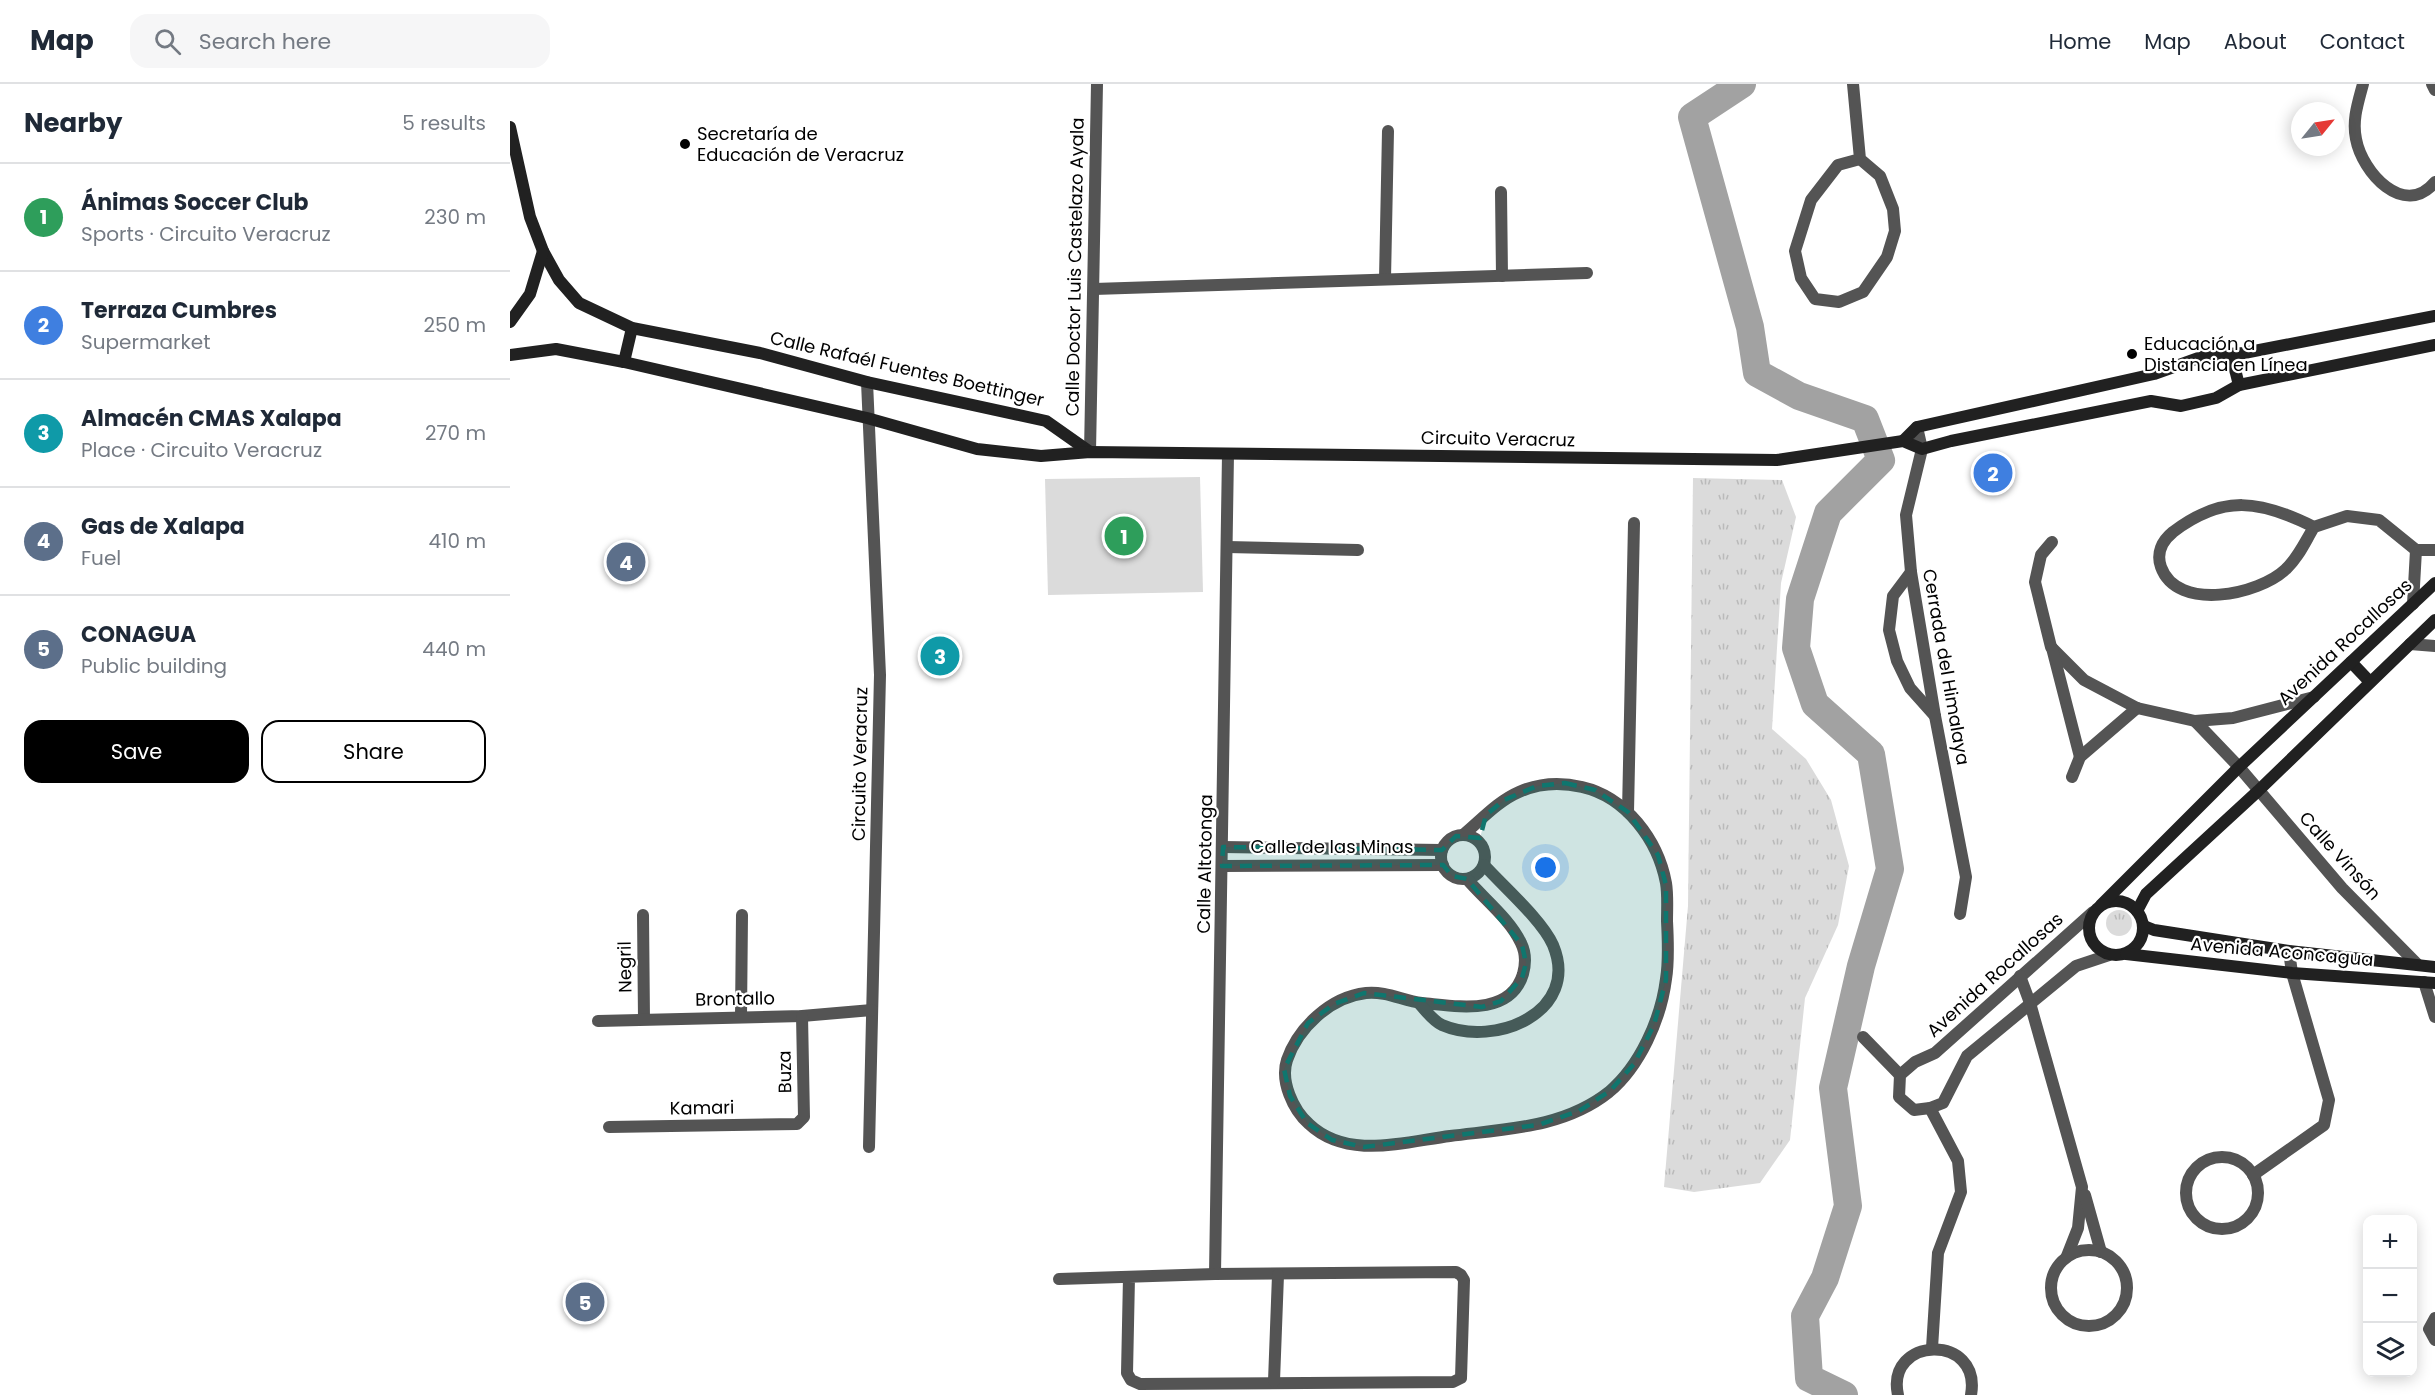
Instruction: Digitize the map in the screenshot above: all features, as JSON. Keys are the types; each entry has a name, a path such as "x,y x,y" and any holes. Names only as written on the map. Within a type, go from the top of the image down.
{"street":[{"name":"Calle Doctor Luis Castelazo Ayala","path":"1090,452 1097,84"},
{"path":"1853,84 1860,159 1880,176 1893,209 1895,231 1887,257 1863,292 1839,302 1815,299 1801,278 1795,251 1811,200 1838,165 1860,159"},
{"path":"2363,84 2354,120 2356,142 2367,166 2385,188 2400,196 2414,195 2431,187 2435,182"},
{"path":"2432,84 2435,90"},
{"name":"Calle Rafaél Fuentes Boettinger","path":"510,127 530,217 543,251 559,280 579,303 632,328 760,353 867,382 1046,421 1090,452"},
{"path":"1385,279 1388,131"},
{"path":"1501,192 1502,276"},
{"path":"510,322 530,294 543,251"},
{"path":"1094,289 1587,273"},
{"path":"1898,442 1917,427 2154,374 2207,355 2231,354 2435,316"},
{"path":"624,362 632,328"},
{"path":"1898,442 1922,449 1951,441 2151,401 2181,406 2216,398 2239,385 2435,345"},
{"path":"510,355 556,349 624,362 867,418 977,449 1041,456 1090,452"},
{"path":"2231,354 2239,385"},
{"name":"Circuito Veracruz","path":"867,382 880,675 869,1147"},
{"name":"Cerrada del Himalaya","path":"1917,427 1922,449 1906,515 1911,572 1935,716 1966,877 1960,914"},
{"name":"Circuito Veracruz","path":"1090,452 1777,460 1898,442"},
{"name":"Calle Altotonga","path":"1215,1274 1228,454"},
{"path":"2314,527 2264,507 2231,505 2207,510 2186,522 2165,538 2158,555 2162,569 2173,585 2199,594 2230,594 2259,586 2285,570 2298,554 2314,527 2347,516 2379,519 2416,550 2435,550"},
{"path":"1628,812 1634,524"},
{"path":"2052,542 2041,555 2035,582 2079,757"},
{"path":"1227,548 1358,550"},
{"path":"2413,604 2416,550"},
{"path":"1911,572 1893,596 1889,630 1898,661 1910,688 1935,716"},
{"name":"Avenida Rocallosas","path":"1900,1074 1915,1062 1935,1053 2097,909 2239,767 2435,583"},
{"path":"2137,911 2146,894 2258,791 2435,620"},
{"path":"2410,644 2435,646"},
{"path":"2051,647 2084,680 2138,708 2195,721 2233,718 2314,697"},
{"path":"2351,662 2370,682"},
{"path":"2072,777 2079,757 2138,708"},
{"name":"Calle Vinsón","path":"2195,721 2239,767 2342,888 2418,964"},
{"path":"1463,835 1479,841 1485,852 1484,865 1474,877 1467,879 1452,876 1443,865 1442,850 1450,839 1463,835 1504,800 1520,791 1537,786 1565,783 1595,790 1628,812 1643,829 1658,855 1666,885 1666,980 1654,1025 1634,1064 1610,1091 1579,1111 1538,1125 1364,1147 1332,1140 1307,1123 1290,1096 1284,1070 1292,1047 1308,1023 1334,1004 1364,993 1392,994 1419,1003 1482,1007 1501,1001 1514,992 1522,978 1526,963 1522,945 1513,931 1467,879"},
{"path":"1479,841 1486,816"},
{"name":"Calle de las Minas","path":"1223,847 1442,850"},
{"path":"1280,848 1280,866"},
{"path":"1350,865 1351,849"},
{"name":"Calle de las Minas","path":"1222,866 1443,865"},
{"path":"1419,1003 1440,1024 1462,1031 1484,1034 1522,1023 1539,1011 1552,995 1558,972 1553,946 1539,925 1484,865"},
{"path":"1863,1037 1900,1074 1899,1097 1914,1110 1930,1108 1943,1103 1967,1056 2076,966 2109,955 2126,954 2139,943 2144,926 2137,911 2124,902 2116,900 2097,909 2089,929 2094,945 2109,955"},
{"name":"Negril","path":"643,915 644,1019"},
{"path":"741,1016 742,915"},
{"name":"Avenida Aconcagua","path":"2144,926 2154,930 2289,951 2435,967"},
{"path":"2253,1175 2324,1125 2329,1100 2292,973 2289,951"},
{"name":"Avenida Aconcagua","path":"2126,954 2292,973 2429,983"},
{"path":"2020,976 2030,1003 2101,1252"},
{"path":"2429,983 2435,1017"},
{"name":"Brontallo","path":"598,1021 802,1016 872,1010"},
{"name":"Buza","path":"796,1124 804,1117 802,1016"},
{"path":"1930,1108 1958,1161 1961,1192 1938,1253 1932,1348"},
{"name":"Kamari","path":"609,1127 796,1124"},
{"path":"2211,1158 2235,1159 2245,1165 2253,1175 2258,1186 2255,1210 2248,1220 2238,1226 2226,1230 2208,1227 2194,1217 2187,1207 2186,1183 2200,1163 2211,1158"},
{"path":"2067,1256 2078,1251 2101,1252 2121,1267 2126,1279 2127,1292 2124,1304 2106,1322 2094,1326 2070,1321 2060,1313 2051,1289 2052,1277 2067,1256 2078,1228 2082,1187"},
{"path":"1059,1279 1215,1274 1456,1272 1464,1280 1461,1378 1454,1382 1274,1381 1140,1384 1131,1380 1127,1373 1129,1277"},
{"path":"1274,1381 1278,1275"},
{"path":"2435,1318 2429,1329 2435,1340"},
{"path":"1898,1395 1897,1379 1901,1368 1909,1358 1920,1351 1932,1348 1956,1355 1965,1364 1971,1375 1971,1395"}],"highlighted area":[{"path":"1565,783 1595,790 1628,812 1658,855 1666,885 1666,980 1654,1025 1634,1064 1610,1091 1579,1111 1538,1125 1364,1147 1332,1140 1307,1123 1290,1096 1284,1069 1308,1023 1334,1004 1364,993 1482,1007 1501,1001 1522,978 1526,963 1522,945 1467,879 1452,876 1443,865 1222,866 1223,847 1442,850 1456,836 1480,838 1486,815 1504,800 1537,786"}],"green space":[{"path":"1200,477 1203,592 1048,595 1045,479"},
{"path":"1693,478 1782,480 1796,517 1781,583 1772,729 1806,759 1831,800 1849,866 1838,925 1805,998 1790,1140 1760,1183 1694,1192 1664,1187 1688,906"},
{"path":"2119,910 2128,914 2132,923 2128,932 2119,936 2110,932 2106,923 2110,914"}],"waterway":[{"path":"1742,84 1692,117 1750,327 1757,373 1799,396 1865,419 1881,460 1828,513 1800,599 1796,648 1815,704 1871,754 1890,869 1861,966 1833,1088 1848,1206 1825,1278 1805,1316 1809,1378 1844,1395"}],"place":[{"name":"Secretaría de Educación de Veracruz","path":"685,144"},
{"name":"Educación a Distancia en Línea","path":"2132,354"},
{"name":"Terraza Cumbres","path":"1993,473"},
{"name":"Ánimas Soccer Club","path":"1124,536"},
{"name":"Gas de Xalapa","path":"626,562"},
{"name":"Almacén CMAS Xalapa","path":"940,656"},
{"name":"CONAGUA","path":"585,1302"}]}
